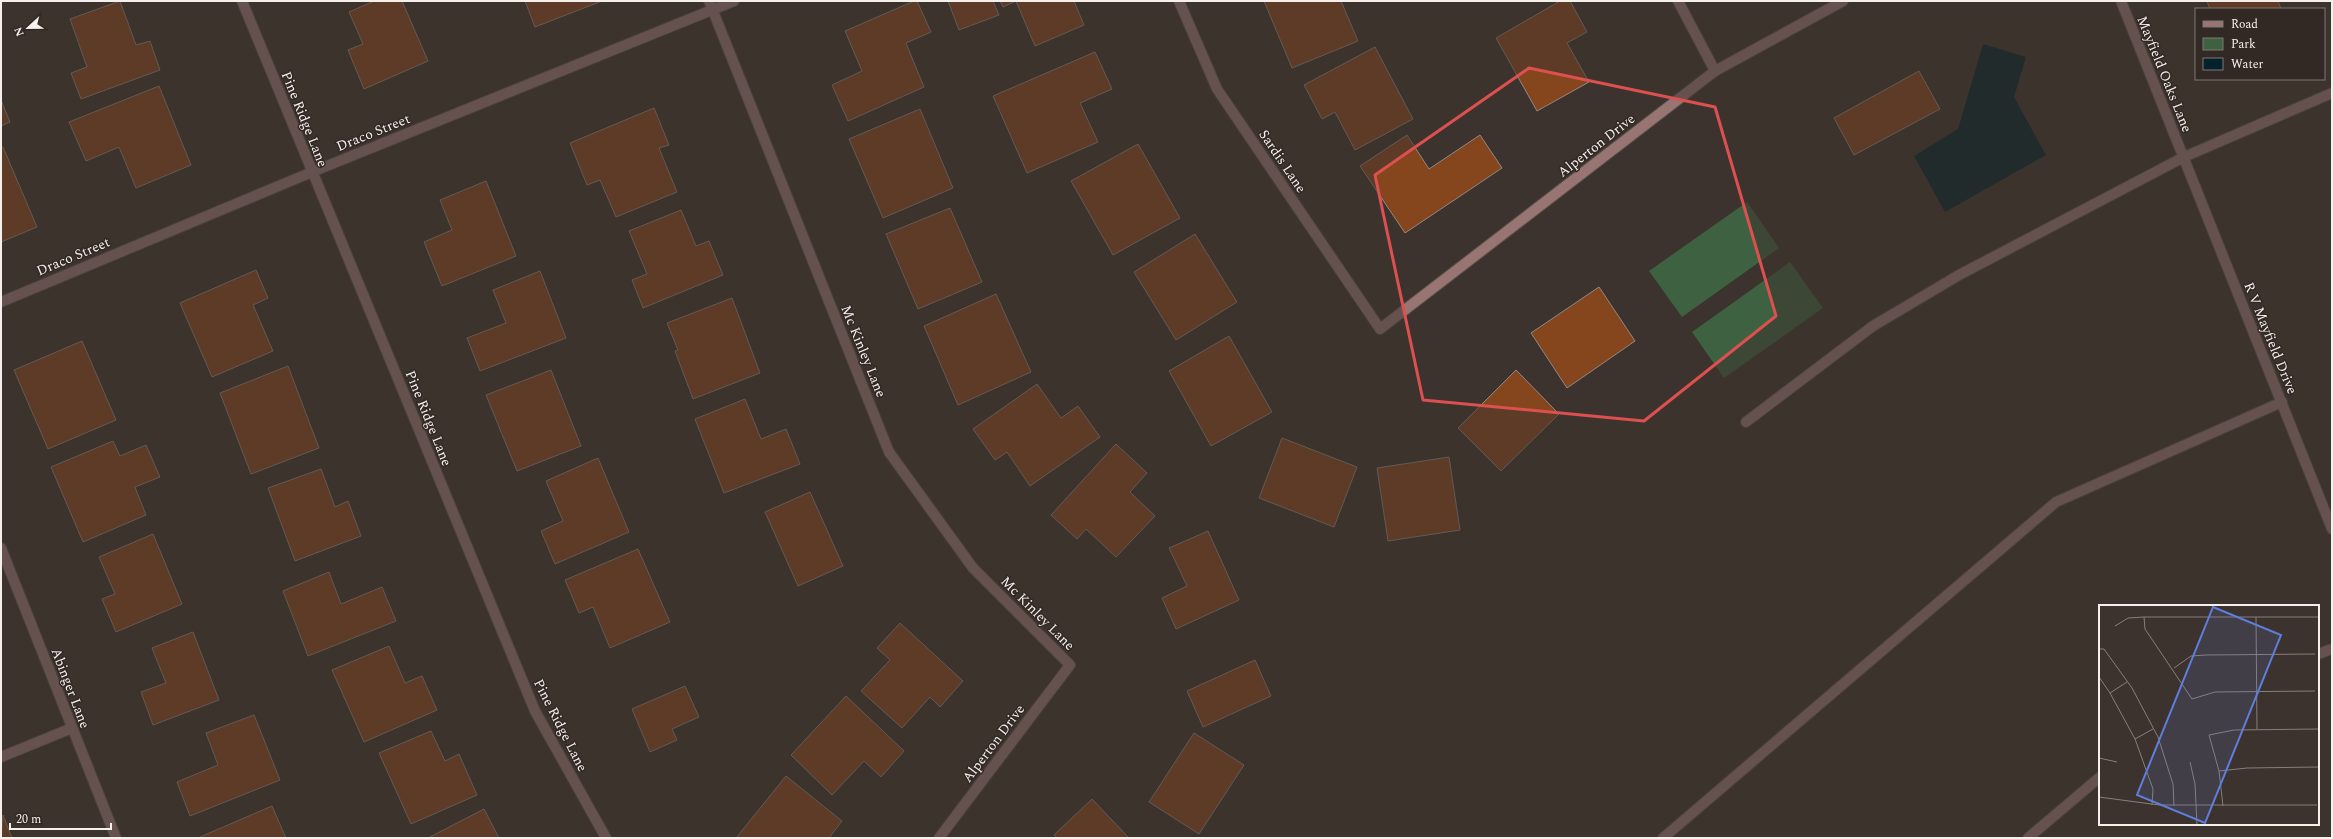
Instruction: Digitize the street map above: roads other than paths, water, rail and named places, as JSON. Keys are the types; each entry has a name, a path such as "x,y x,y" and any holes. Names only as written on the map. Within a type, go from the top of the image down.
{"street":[{"name":"Pine Ridge Lane","path":"242,1 535,711 606,838"},
{"name":"Draco Street","path":"1,302 711,5 734,1"},
{"name":"Sardis Lane","path":"1179,1 1217,89 1380,329"},
{"path":"1678,1 1715,71"},
{"name":"Alperton Drive","path":"1380,329 1715,71 1843,1"},
{"name":"Mayfield Oaks Lane","path":"2121,1 2184,157"},
{"name":"Mc Kinley Lane","path":"711,5 889,452 973,568 1070,665"},
{"path":"1746,422 1880,322 1959,275 2184,157 2332,94"},
{"name":"R V Mayfield Drive","path":"2184,157 2332,529"},
{"path":"1663,838 2056,502 2282,402"},
{"name":"Abinger Lane","path":"1,548 116,838"},
{"path":"2319,654 2332,649"},
{"name":"Alperton Drive","path":"939,838 1070,665"},
{"path":"1,756 72,728"},
{"path":"2028,838 2099,778"}],"water":[{"path":"1983,44 2026,57 2014,97 2046,155 1945,212 1914,156 1958,129"}]}
